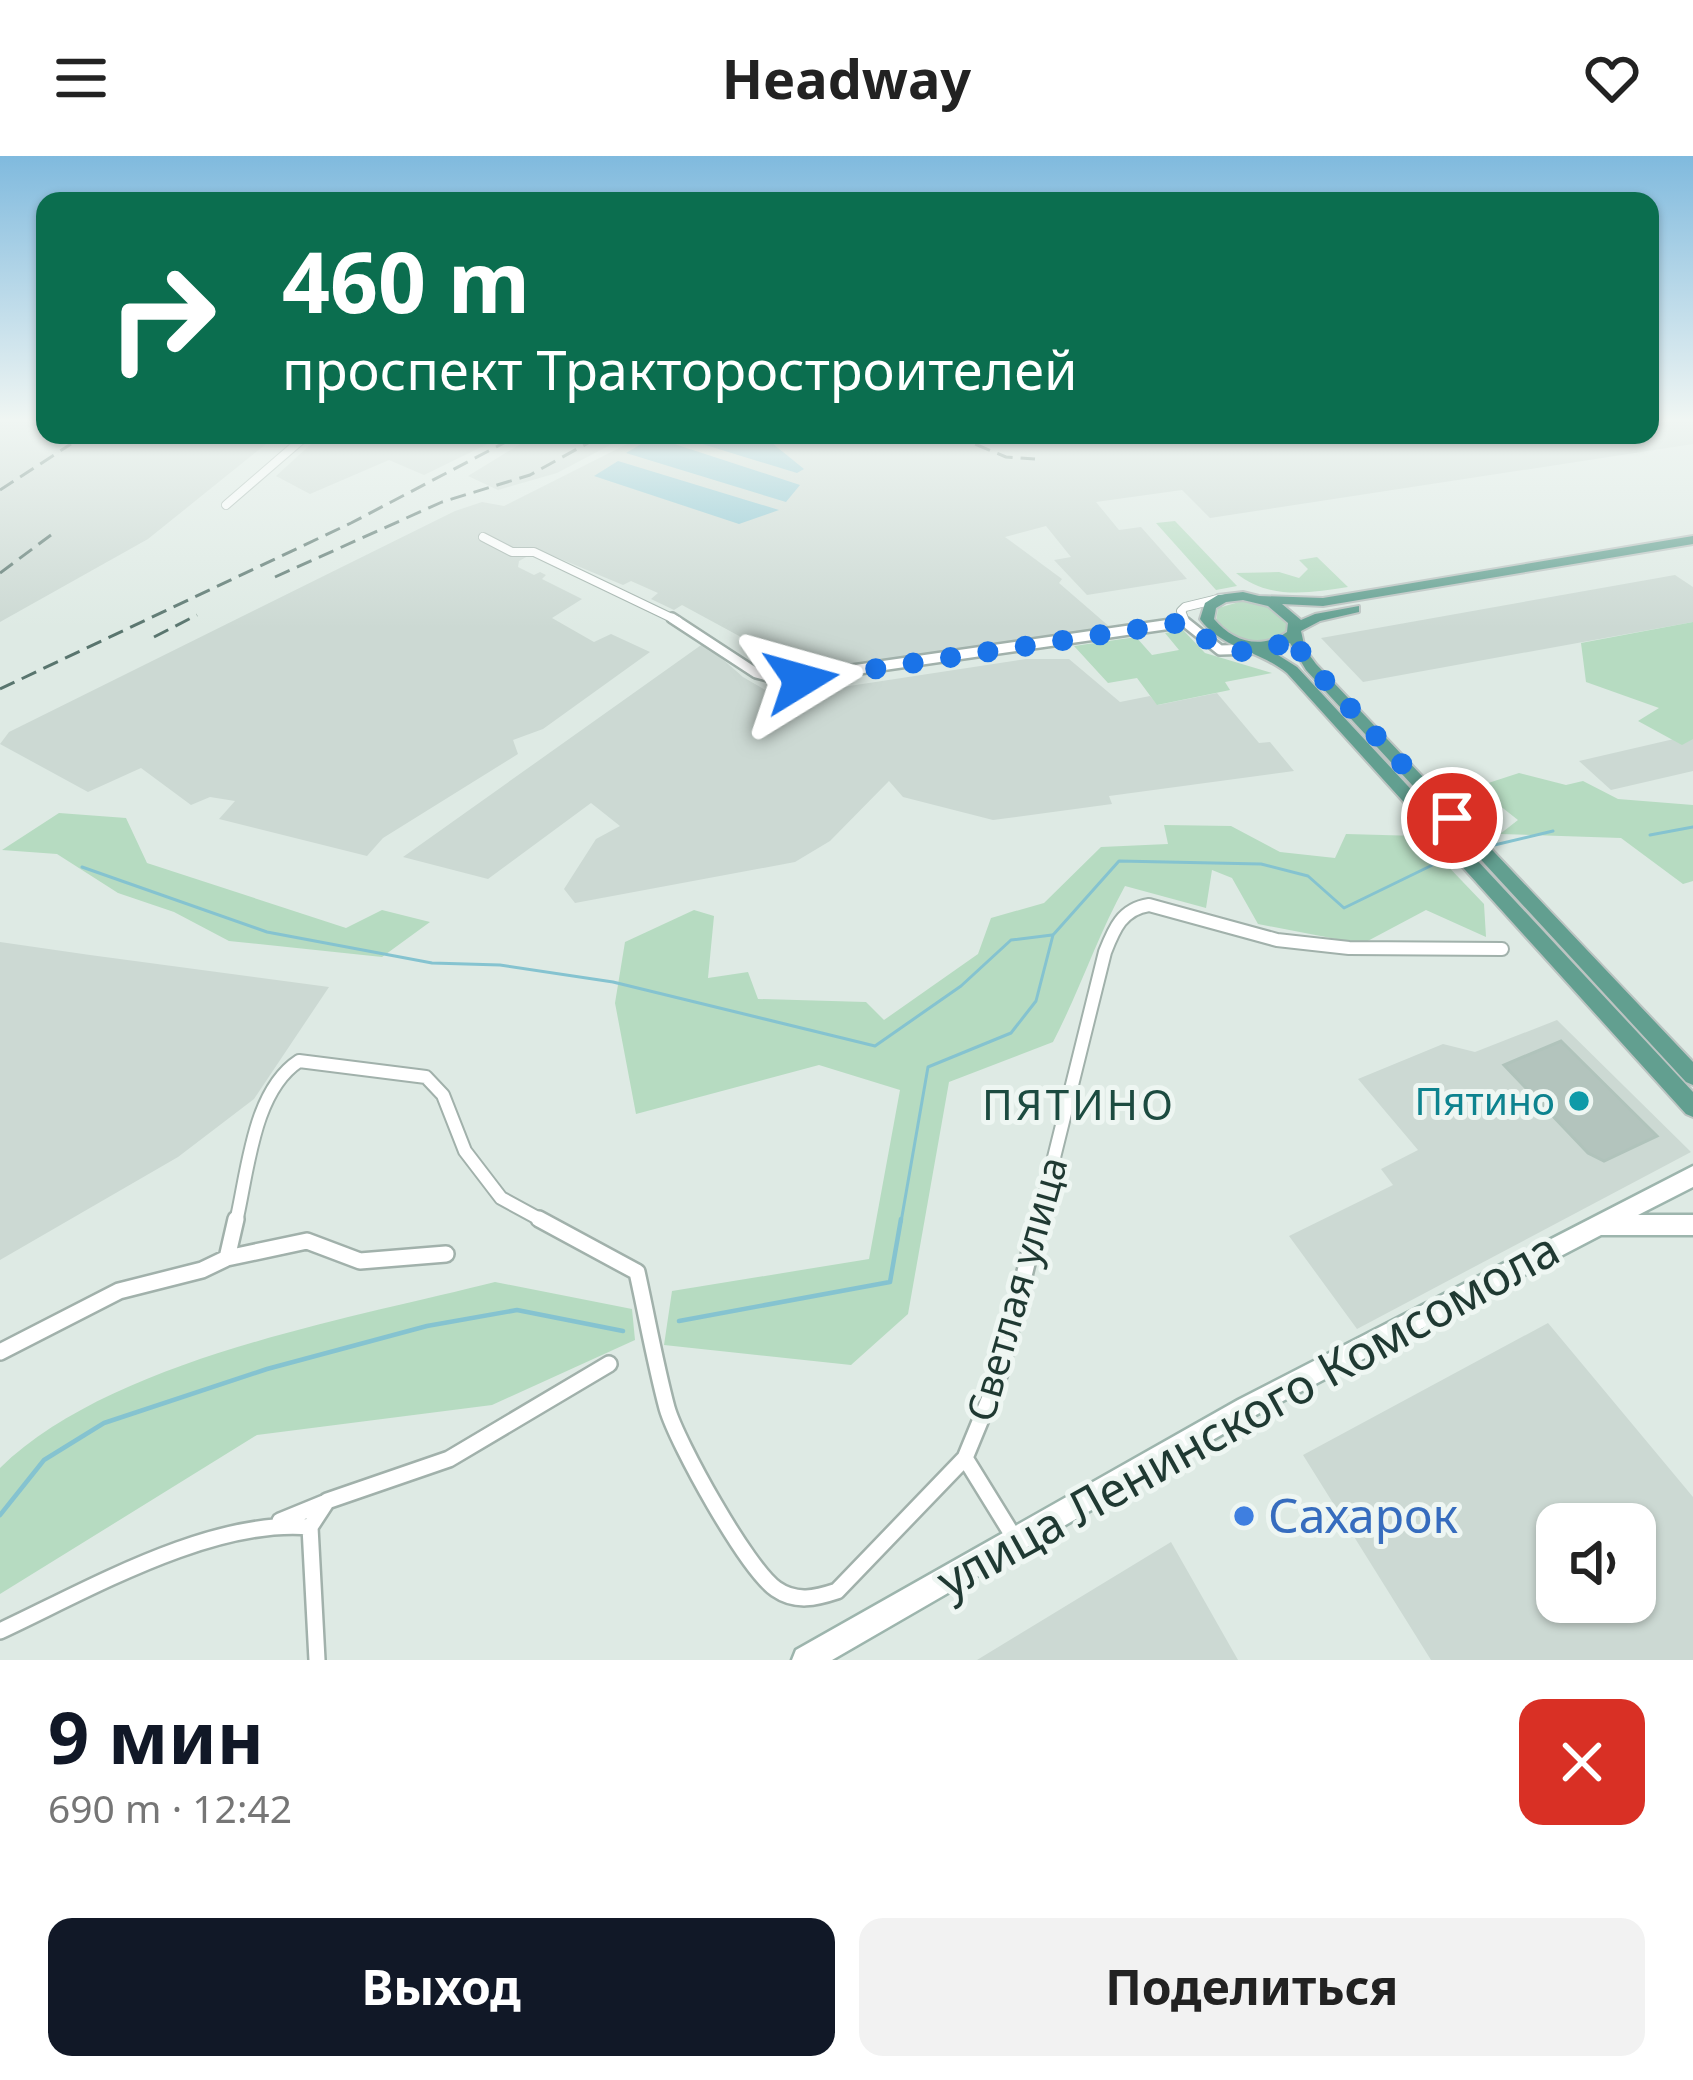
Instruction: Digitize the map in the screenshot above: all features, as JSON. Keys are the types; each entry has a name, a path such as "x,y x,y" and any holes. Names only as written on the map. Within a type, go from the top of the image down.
{"main road":[{"path":"1257,647 1340,612 1693,540"},
{"path":"1414,789 1292,670 1257,647 1218,632 1207,619 1210,606 1223,598 1324,602 1693,551"},
{"path":"1262,599 1290,615 1303,657 1414,789 1645,1039 1693,1107"},
{"path":"1645,1039 1693,1076"},
{"name":"улица Ленинского Комсомола","path":"806,1660 1266,1397 1693,1176"},
{"path":"1598,1226 1693,1225"}],"street":[{"path":"226,506 246,488"},
{"path":"483,537 512,552 534,552 674,619 755,673 783,680 1185,622"},
{"path":"1223,598 1185,607 1181,611 1185,622 1220,650 1257,647"},
{"name":"Светлая улица","path":"1015,1539 965,1458 1000,1373 1105,952 1128,911 1149,904 1257,935 1349,948 1502,949"},
{"path":"226,1258 259,1125 279,1074 299,1061 426,1077 443,1095 465,1151 501,1198 638,1272 668,1413 723,1518 762,1576 778,1591 810,1600 837,1591 965,1458"},
{"path":"0,1352 119,1291 202,1270 226,1258 307,1241 360,1262 446,1253"},
{"path":"0,1631 134,1571 449,1459 609,1364"},
{"path":"317,1660 310,1527 327,1502"},
{"path":"270,1526 310,1527"}],"shaded area":[{"path":"0,488 211,488 148,539 0,622"},
{"path":"539,488 1405,488 1210,518 1182,490 1096,502 1119,530 1141,527 1187,579 1087,595 1054,560 1071,557 1046,526 1005,537 1062,579 1059,583 1111,628 811,671 682,605 674,610 651,599 658,593 631,581 623,585 539,550 519,561 518,567 546,575 542,579 582,599 552,618 594,642 611,634 650,652 543,729 513,740 518,754 383,838 367,856 219,819 235,801 210,797 191,805 141,768 88,792 0,744 9,732 455,511 482,502 504,506"},
{"path":"1675,575 1693,587 1693,622 1363,682 1321,638"},
{"path":"704,643 743,677 777,697 1026,659 1069,659 1120,702 1150,696 1158,705 1217,693 1259,743 1270,742 1294,771 1109,796 1112,804 993,820 903,797 889,781 830,841 795,862 575,903 564,889 596,839 620,826 591,803 488,879 403,857"},
{"path":"1674,739 1693,739 1693,771 1611,790 1579,761"},
{"path":"0,942 329,987 254,1099 178,1157 0,1260"},
{"path":"1557,1020 1691,1152 1357,1329 1289,1236 1393,1185 1381,1169 1418,1150 1358,1079 1443,1044 1475,1052"},
{"path":"1548,1323 1693,1497 1693,1660 1431,1660 1303,1455"},
{"path":"1171,1542 1238,1660 977,1660"}],"green space":[{"path":"1175,521 1237,586 1216,590 1156,523"},
{"path":"1317,557 1348,587 1276,591 1236,573 1279,572 1299,578 1308,569 1299,560"},
{"path":"1246,600 1271,606 1287,619 1287,633 1249,641 1216,622 1218,608"},
{"path":"1693,622 1693,739 1682,745 1638,721 1659,708 1586,682 1581,643"},
{"path":"1183,630 1205,653 1272,673 1225,682 1230,690 1157,705 1137,678 1108,683 1074,646 1136,637 1152,655 1179,650 1165,633"},
{"path":"1519,773 1566,785 1583,781 1618,799 1693,805 1693,881 1683,884 1621,838 1500,834 1518,820 1476,787"},
{"path":"59,813 126,818 147,863 346,928 382,910 430,922 382,957 229,941 174,912 118,893 57,854 2,850"},
{"path":"1164,825 1231,826 1280,852 1335,858 1346,834 1419,836 1484,904 1486,937 1426,910 1362,944 1258,924 1232,878 1212,870 1206,908 1125,886 1053,1042 949,1082 908,1314 851,1365 664,1345 672,1291 869,1259 900,1090 819,1065 636,1114 615,1003 625,942 694,910 714,916 708,978 748,972 758,999 866,1002 884,1020 978,954 991,918 1044,903 1101,847 1168,844"},
{"path":"495,1282 632,1309 635,1340 492,1405 257,1435 0,1594 0,1468 47,1430 104,1398 233,1348"}],"water":[{"path":"631,488 707,488 779,510 739,524"},
{"path":"741,488 797,488 786,502"}],"building":[{"name":"Пятино","path":"1561,1041 1657,1136 1604,1161 1588,1153 1504,1065"}],"waterway":[{"path":"1650,835 1693,827"},
{"path":"1486,847 1553,831"},
{"path":"901,1222 928,1067 1011,1033 1036,1001 1053,935 1119,861 1261,864 1308,876 1344,908 1453,855"},
{"path":"82,867 267,932 432,963 500,965 613,982 875,1046 961,986 1011,940 1052,935"},
{"path":"679,1321 890,1282 901,1219"},
{"path":"0,1515 44,1460 104,1423 267,1369 427,1326 517,1310 623,1331"}],"railway":[{"path":"0,689 417,488"},
{"path":"275,577 442,502 487,488"},
{"path":"0,573 51,535"},
{"path":"154,637 197,615"}],"place":[{"name":"Пятино","path":"1579,1101"},
{"name":"Сахарок","path":"1244,1516"}],"district":[{"name":"ПЯТИНО","path":"1079,1105"}],"route":[{"path":"801,680 1185,622 1220,650 1283,644 1294,634 1303,657 1452,818"}]}
